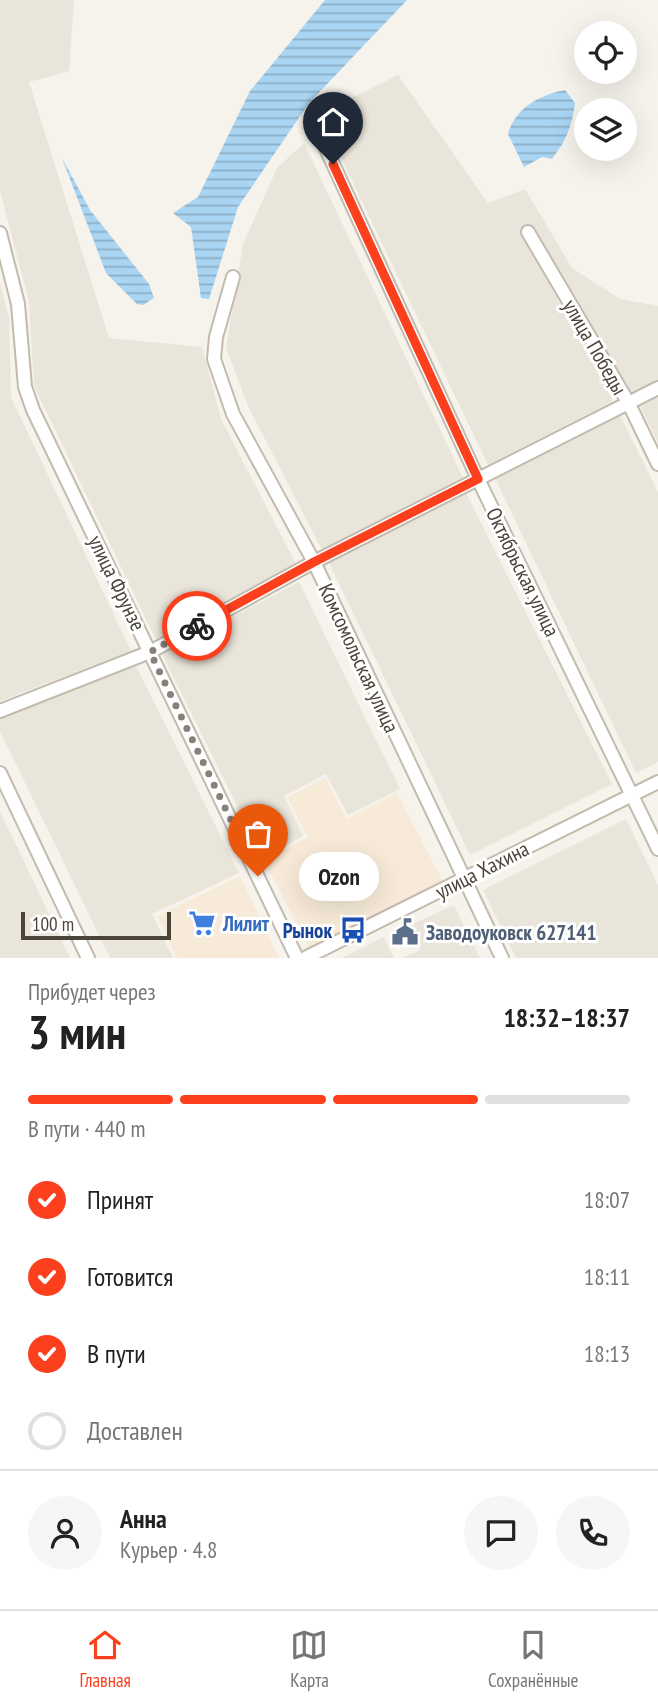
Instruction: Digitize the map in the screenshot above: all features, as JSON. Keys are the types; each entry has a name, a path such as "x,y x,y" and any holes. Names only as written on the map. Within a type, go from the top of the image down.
{"street":[{"name":"Октябрьская улица","path":"322,139 478,479 658,849"},
{"name":"улица Победы","path":"528,232 628,402 658,464"},
{"name":"улица Фрунзе","path":"0,233 18,304 25,387 297,958"},
{"name":"Комсомольская улица","path":"233,277 216,337 215,359 233,414 314,562 502,958"},
{"path":"0,710 150,652 314,562 658,388"},
{"path":"0,773 88,958"},
{"name":"улица Хахина","path":"305,958 658,782"}],"shaded area":[{"path":"0,0 74,0 69,71 29,82 109,338 202,347 221,419 297,566 156,640 34,386 29,301 0,191"},
{"path":"398,75 488,203 525,189 572,268 620,299 658,306 658,383 633,394 528,228 521,232 613,401 488,465 325,124 339,104"},
{"path":"304,143 464,480 322,550 248,406 226,348 243,244 277,168"},
{"path":"0,283 9,318 11,397 131,651 0,701"},
{"path":"658,394 658,443 639,404"},
{"path":"619,413 658,492 658,762 636,773 495,478"},
{"path":"466,493 612,784 470,855 328,561"},
{"path":"299,582 400,789 348,815 326,774 284,796 303,836 263,858 162,654"},
{"path":"136,666 239,873 152,914 173,958 110,958 0,731 0,718"},
{"path":"325,778 347,819 397,793 443,882 311,951 264,860 308,837 287,797"},
{"path":"0,811 70,958 0,958"},
{"path":"626,819 658,885 658,958 516,958 483,890"},
{"path":"240,876 279,958 177,958 157,916"},
{"path":"454,905 480,958 403,958 420,950 408,926"},
{"path":"384,937 394,958 342,958"}],"water":[{"path":"325,0 407,0 309,103 238,207 209,299 201,298 191,227 173,213 198,197 250,91"},
{"path":"565,90 574,102 570,126 552,159 542,157 524,167 508,134 523,110 547,95"},
{"path":"62,158 90,210 149,284 154,298 143,305 137,304 106,273"}],"way so far":[{"path":"197,626 150,652 258,876"}],"place":[{"name":"Ozon","path":"258,876"},
{"name":"Лилит","path":"202,923"},
{"name":"Рынок","path":"353,930"},
{"name":"Заводоуковск 627141","path":"405,932"}],"route":[{"path":"197,626 314,562 478,479 333,164"}]}
